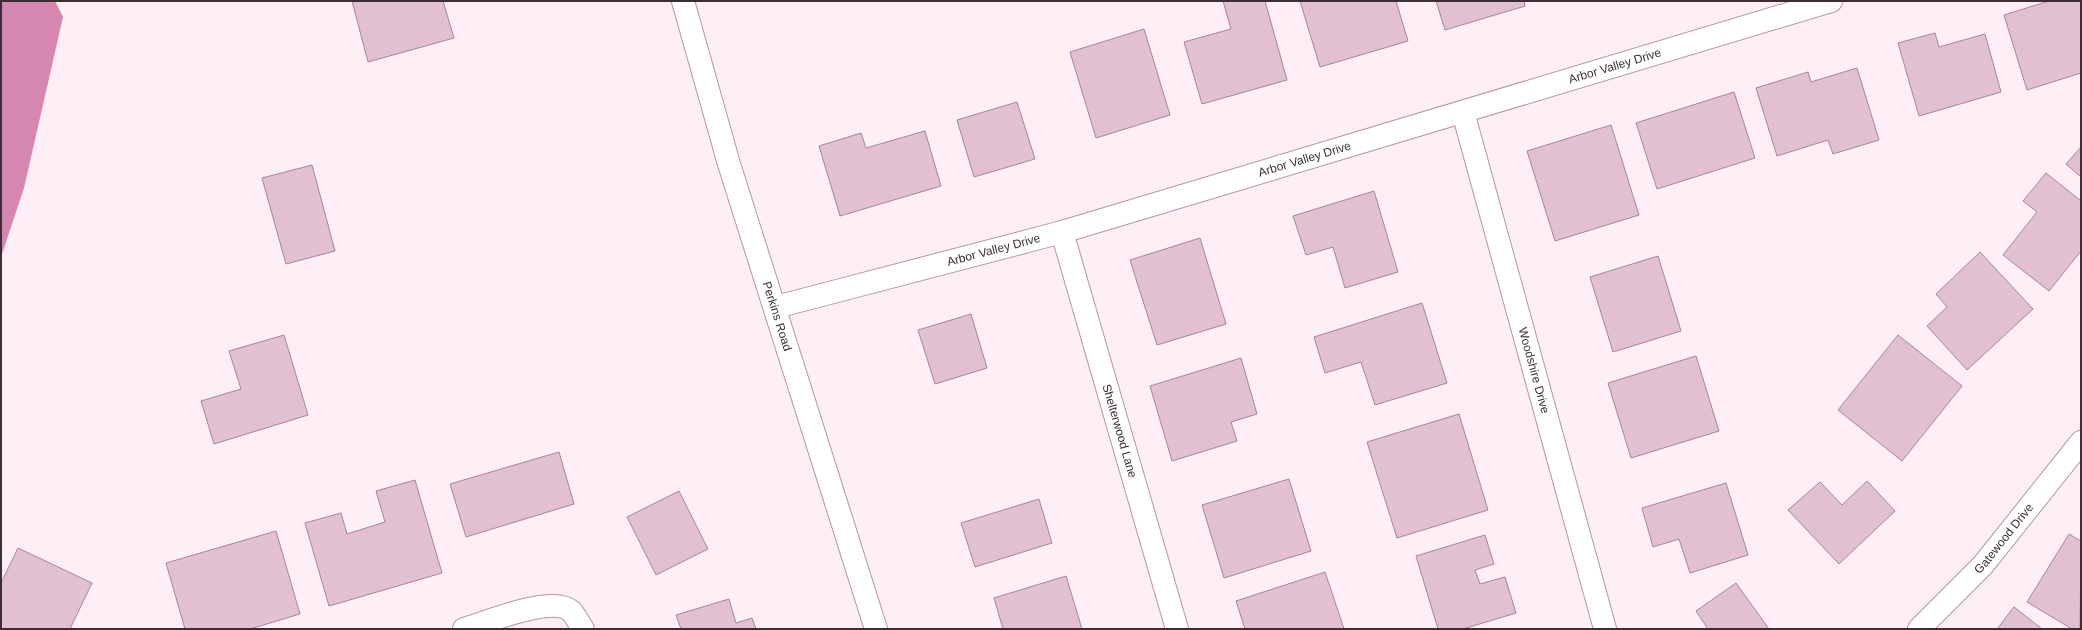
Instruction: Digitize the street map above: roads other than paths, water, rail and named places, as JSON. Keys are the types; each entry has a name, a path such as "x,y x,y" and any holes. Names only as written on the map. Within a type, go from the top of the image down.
{"street":[{"name":"Perkins Road","path":"683,1 729,164 776,306 876,629"},
{"name":"Arbor Valley Drive","path":"776,306 1062,232 1831,1"},
{"name":"Woodshire Drive","path":"1463,112 1605,629"},
{"name":"Shelterwood Lane","path":"1062,232 1177,629"},
{"name":"Gatewood Drive","path":"1918,629 1983,565 2081,442"},
{"path":"464,629 542,606 559,606 570,611 583,629"}]}
